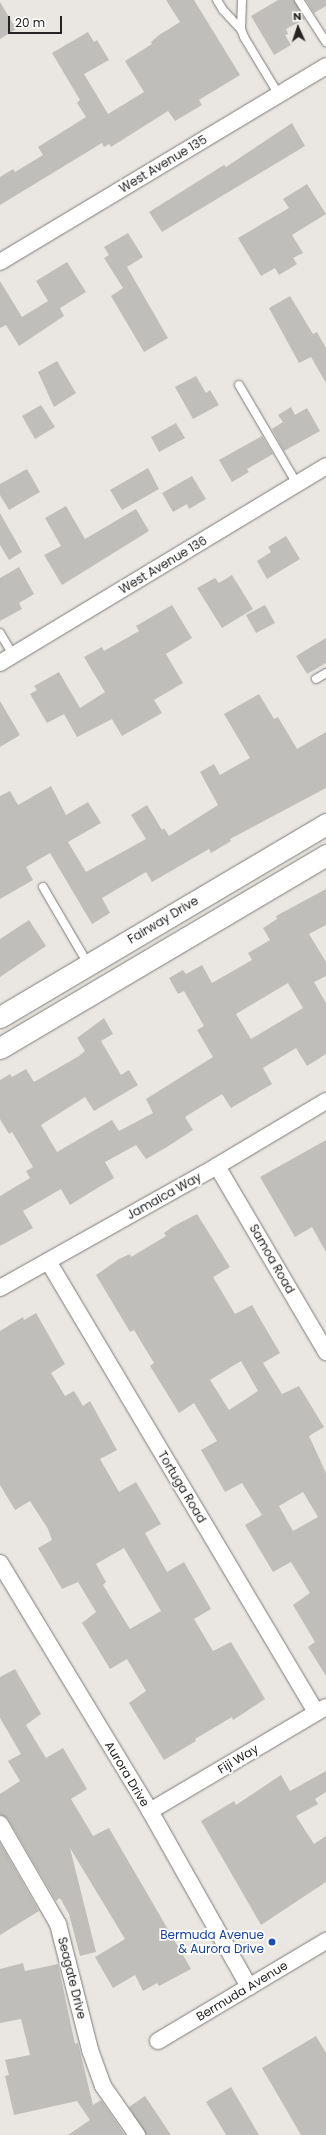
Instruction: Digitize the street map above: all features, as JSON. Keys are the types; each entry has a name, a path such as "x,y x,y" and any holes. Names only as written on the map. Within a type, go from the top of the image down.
{"street":[{"name":"West Avenue 135","path":"0,262 326,66"},
{"name":"West Avenue 136","path":"6,659 326,466"},
{"name":"Fairway Drive","path":"0,1017 326,824"},
{"path":"0,1048 326,856"},
{"path":"146,931 159,954"},
{"name":"Jamaica Way","path":"0,1288 217,1166 326,1101"},
{"name":"Samoa Road","path":"217,1166 326,1352"},
{"name":"Tortuga Road","path":"48,1261 321,1709"},
{"name":"Aurora Drive","path":"0,1563 150,1811 249,1987"},
{"name":"Fiji Way","path":"150,1811 321,1709"},
{"name":"Seagate Drive","path":"0,1824 58,1924 90,2050 103,2086 137,2135"},
{"name":"Bermuda Avenue","path":"158,2041 326,1941"}],"lane":[{"path":"217,0 223,10 241,28 279,95"},
{"path":"241,28 242,0"},
{"path":"299,0 326,42"},
{"path":"239,385 297,484"},
{"path":"0,633 6,659"},
{"path":"316,679 326,672"},
{"path":"43,887 88,965"}],"building":[{"path":"166,0 194,0 240,75 199,100 202,105 175,121 168,111 111,147 109,144 104,147 102,143 0,205 0,177 13,169 15,172 43,155 38,147 86,117 77,103 80,100 52,53 88,32 94,42 97,40 109,60 84,74 108,114 144,92 125,61 152,44 151,42 159,35 180,22"},
{"path":"278,0 294,0 305,19 286,29 288,34 285,35 291,45 274,55 251,16"},
{"path":"306,0 326,0 326,6 314,13"},
{"path":"0,2 16,29 0,39"},
{"path":"292,123 305,146 162,232 149,212 224,165 226,167"},
{"path":"307,184 326,214 292,235 303,253 293,258 297,264 279,275 275,268 261,276 238,238 289,208 283,199"},
{"path":"128,233 143,257 127,267 168,338 144,352 111,296 123,288 104,258 109,255 104,247"},
{"path":"67,262 86,292 60,308 64,316 19,346 6,325 0,328 0,281 22,317 48,301 36,281"},
{"path":"290,296 313,334 317,332 326,348 326,383 311,357 299,363 269,308"},
{"path":"57,361 76,393 54,407 38,372"},
{"path":"196,376 206,393 210,390 219,405 193,419 175,387"},
{"path":"41,405 55,427 35,439 22,416"},
{"path":"291,407 295,415 307,408 320,431 284,451 272,429 283,422 278,415"},
{"path":"176,423 185,438 159,452 151,437"},
{"path":"262,436 273,454 247,469 249,472 232,482 219,460"},
{"path":"148,468 159,489 122,510 110,490"},
{"path":"27,469 40,492 9,510 0,495 0,484"},
{"path":"192,476 206,499 189,509 187,504 173,512 162,493"},
{"path":"66,506 85,539 136,509 149,531 62,585 44,555 61,546 45,518"},
{"path":"0,513 22,552 9,560 0,545"},
{"path":"286,536 300,559 267,579 257,561 271,552 268,547"},
{"path":"19,567 34,594 19,603 22,609 0,621 0,578"},
{"path":"232,575 253,609 222,628 197,588 215,578 219,583"},
{"path":"172,605 192,638 166,654 183,683 154,700 162,713 122,736 112,719 77,737 64,714 47,723 30,694 37,690 34,686 59,672 80,708 105,692 84,657 102,647 104,651 139,631 136,626"},
{"path":"265,605 275,623 256,633 246,615"},
{"path":"326,638 326,663 307,674 296,656"},
{"path":"259,694 274,719 278,717 297,749 326,732 326,788 230,839 231,841 211,853 209,849 152,882 146,872 102,898 110,913 92,924 50,853 26,867 33,880 0,899 0,796 10,791 18,805 51,786 66,815 88,802 101,823 68,842 86,872 146,839 131,815 147,805 162,830 164,828 169,836 218,805 200,772 214,764 220,775 250,758 224,714"},
{"path":"0,701 20,735 0,747"},
{"path":"326,889 326,925 309,934 326,962 326,976 314,982 326,1003 326,1054 307,1066 296,1048 263,1068 272,1084 231,1108 222,1094 185,1117 193,1130 146,1159 136,1145 105,1162 114,1178 70,1205 61,1189 23,1211 33,1228 0,1246 0,1196 30,1178 26,1171 33,1167 12,1132 9,1134 0,1119 0,1080 10,1074 12,1077 26,1069 34,1082 79,1056 85,1051 77,1038 104,1018 113,1034 101,1041 121,1075 129,1070 138,1085 94,1111 85,1097 41,1125 57,1152 112,1120 119,1131 153,1113 146,1099 213,1057 197,1030 204,1026 184,991 178,994 169,978 183,970 186,974 202,965 212,983 252,960 248,953 270,940 263,928 277,919 276,916","holes":["288,983 303,1008 251,1039 236,1014"]},
{"path":"29,920 46,946 0,977 0,939"},
{"path":"326,1140 326,1252 312,1227 295,1237 260,1177"},
{"path":"197,1214 230,1267 213,1277 235,1314 252,1305 280,1353 263,1363 282,1394 299,1386 324,1427 309,1436 326,1473 326,1676 308,1647 315,1642 293,1605 310,1593 291,1562 273,1572 245,1525 262,1515 242,1483 225,1492 201,1450 217,1441 194,1403 179,1413 150,1366 154,1363 134,1330 130,1332 96,1275 119,1259 130,1254 131,1257 166,1236 164,1233 172,1227","holes":["241,1361 258,1391 229,1410 210,1380","303,1492 318,1517 293,1531 279,1506"]},
{"path":"36,1313 65,1364 51,1373 65,1396 74,1391 83,1406 90,1401 117,1450 100,1459 119,1492 136,1482 161,1524 145,1533 167,1572 184,1562 211,1609 194,1619 213,1651 231,1642 265,1699 233,1720 232,1717 195,1739 196,1741 164,1760 129,1703 146,1691 127,1659 110,1669 82,1623 96,1612 78,1582 62,1589 38,1548 52,1540 48,1529 30,1501 15,1510 0,1485 0,1331 23,1317 24,1320","holes":["124,1548 161,1611 130,1629 103,1585 106,1582 96,1564"]},
{"path":"15,1669 41,1714 26,1725 46,1758 63,1748 87,1789 71,1799 93,1836 109,1828 191,1969 159,1986 157,1983 143,1991 135,1975 113,1988 95,1957 125,1939 70,1848 96,1952 80,1956 69,1914 60,1898 56,1901 8,1819 0,1815 0,1794 20,1781 8,1761 21,1754 0,1718 0,1677"},
{"path":"326,1771 326,1792 315,1799 318,1804 296,1816 314,1844 326,1836 326,1882 261,1925 201,1821 234,1801 236,1805 281,1775 290,1791"},
{"path":"0,1843 39,1911 0,1935"},
{"path":"23,1963 25,1971 58,1964 75,2044 78,2043 93,2105 101,2100 125,2135 68,2135 90,2120 77,2101 14,2115 5,2076 9,2075 5,2060 30,2055 21,2019 0,2023 0,1969"},
{"path":"316,2036 326,2053 326,2135 301,2135 262,2068"},
{"path":"231,2087 259,2135 226,2135 206,2102"},
{"path":"145,2096 171,2135 146,2135 129,2107"}],"place":[{"name":"Bermuda Avenue & Aurora Drive","path":"272,1942"}]}
